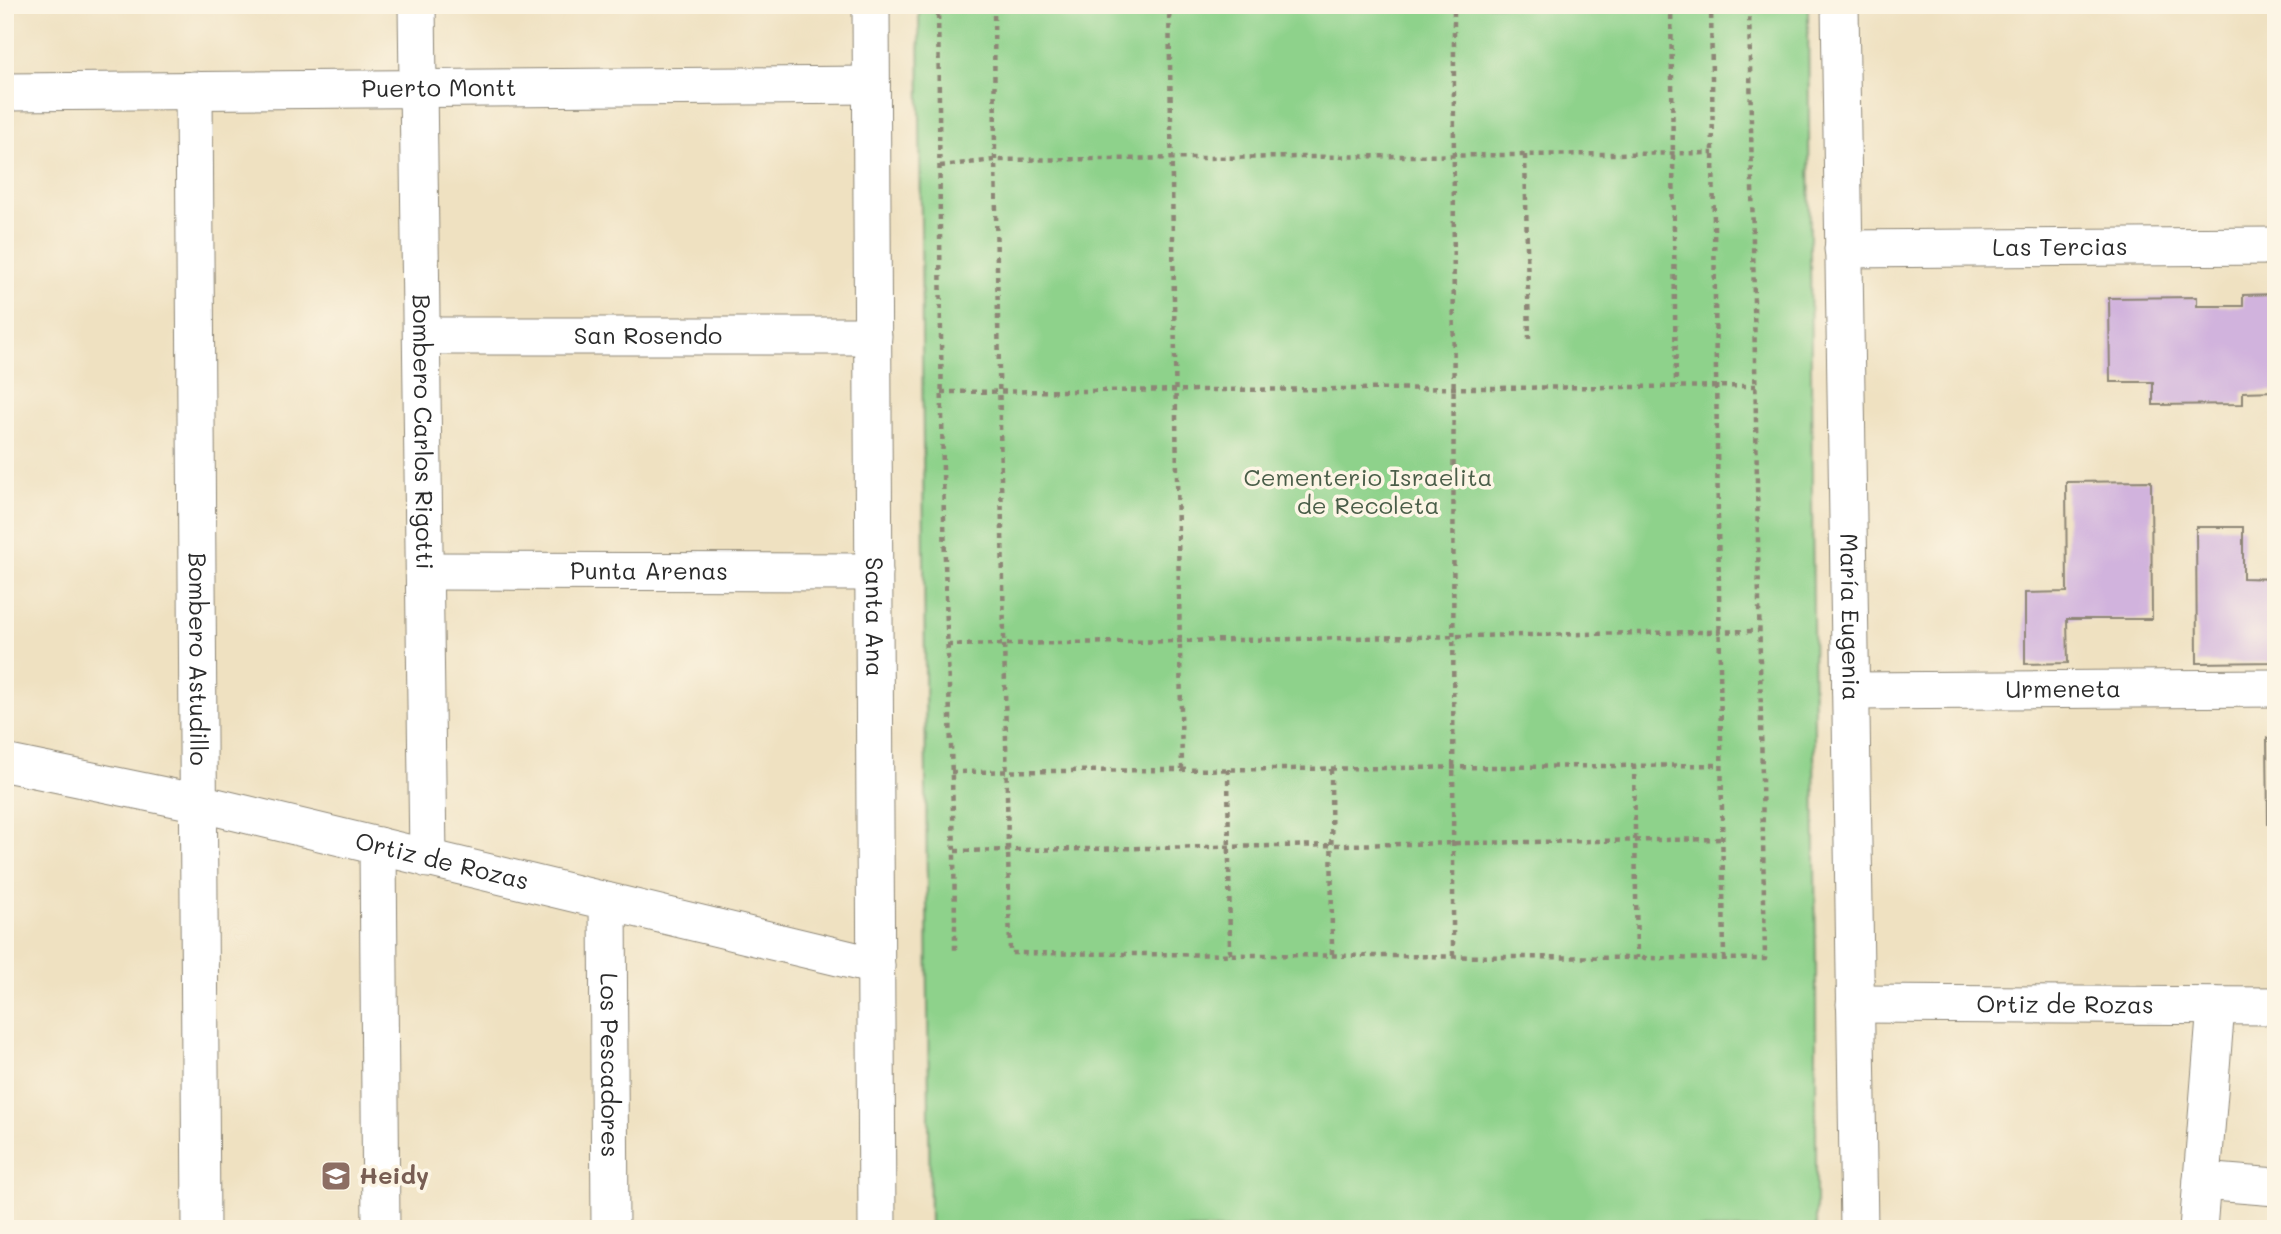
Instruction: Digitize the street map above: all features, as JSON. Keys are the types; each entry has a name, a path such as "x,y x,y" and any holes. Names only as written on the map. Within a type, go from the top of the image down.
{"street":[{"name":"Bombero Carlos Rigotti","path":"417,5 428,859"},
{"name":"Santa Ana","path":"871,5 877,1229"},
{"name":"María Eugenia","path":"1840,5 1859,1229"},
{"name":"Puerto Montt","path":"5,92 871,85"},
{"name":"Bombero Astudillo","path":"194,90 201,1229"},
{"name":"Las Tercias","path":"1843,249 2276,246"},
{"name":"San Rosendo","path":"422,336 873,336"},
{"name":"Punta Arenas","path":"425,570 874,572"},
{"name":"Urmeneta","path":"1851,691 2276,688"},
{"name":"Ortiz de Rozas","path":"5,763 199,803 876,966"},
{"path":"378,846 381,1229"},
{"name":"Los Pescadores","path":"608,902 610,1229"},
{"name":"Ortiz de Rozas","path":"1855,1004 2276,1006"},
{"path":"2198,1229 2216,1006"},
{"path":"2202,1181 2276,1187"}],"path":[{"path":"938,5 941,393 955,851 955,952"},
{"path":"994,5 1010,953 1765,959 1749,5"},
{"path":"1169,5 1182,769"},
{"path":"1453,957 1454,5"},
{"path":"1671,5 1676,386"},
{"path":"1711,5 1724,959"},
{"path":"940,166 995,160 1713,153"},
{"path":"1525,155 1529,339"},
{"path":"941,393 1756,386"},
{"path":"947,645 1758,631"},
{"path":"1634,765 1637,958"},
{"path":"951,772 1721,765"},
{"path":"1228,769 1230,955"},
{"path":"1331,769 1332,956"},
{"path":"955,851 1723,839"}],"green space":[{"name":"Cementerio Israelita de Recoleta","path":"919,5 1808,5 1816,1229 930,1229"}],"building":[{"path":"2276,294 2276,391 2243,392 2243,404 2153,405 2153,382 2110,382 2109,298 2197,297 2197,306 2243,306 2243,295"},
{"path":"2151,481 2152,619 2067,619 2068,663 2025,664 2025,593 2067,592 2066,482"},
{"path":"2196,527 2243,527 2243,578 2276,579 2276,662 2197,663"},
{"path":"2267,738 2276,738 2276,824 2268,824"}],"place":[{"name":"Heidy","path":"336,1176"}]}
